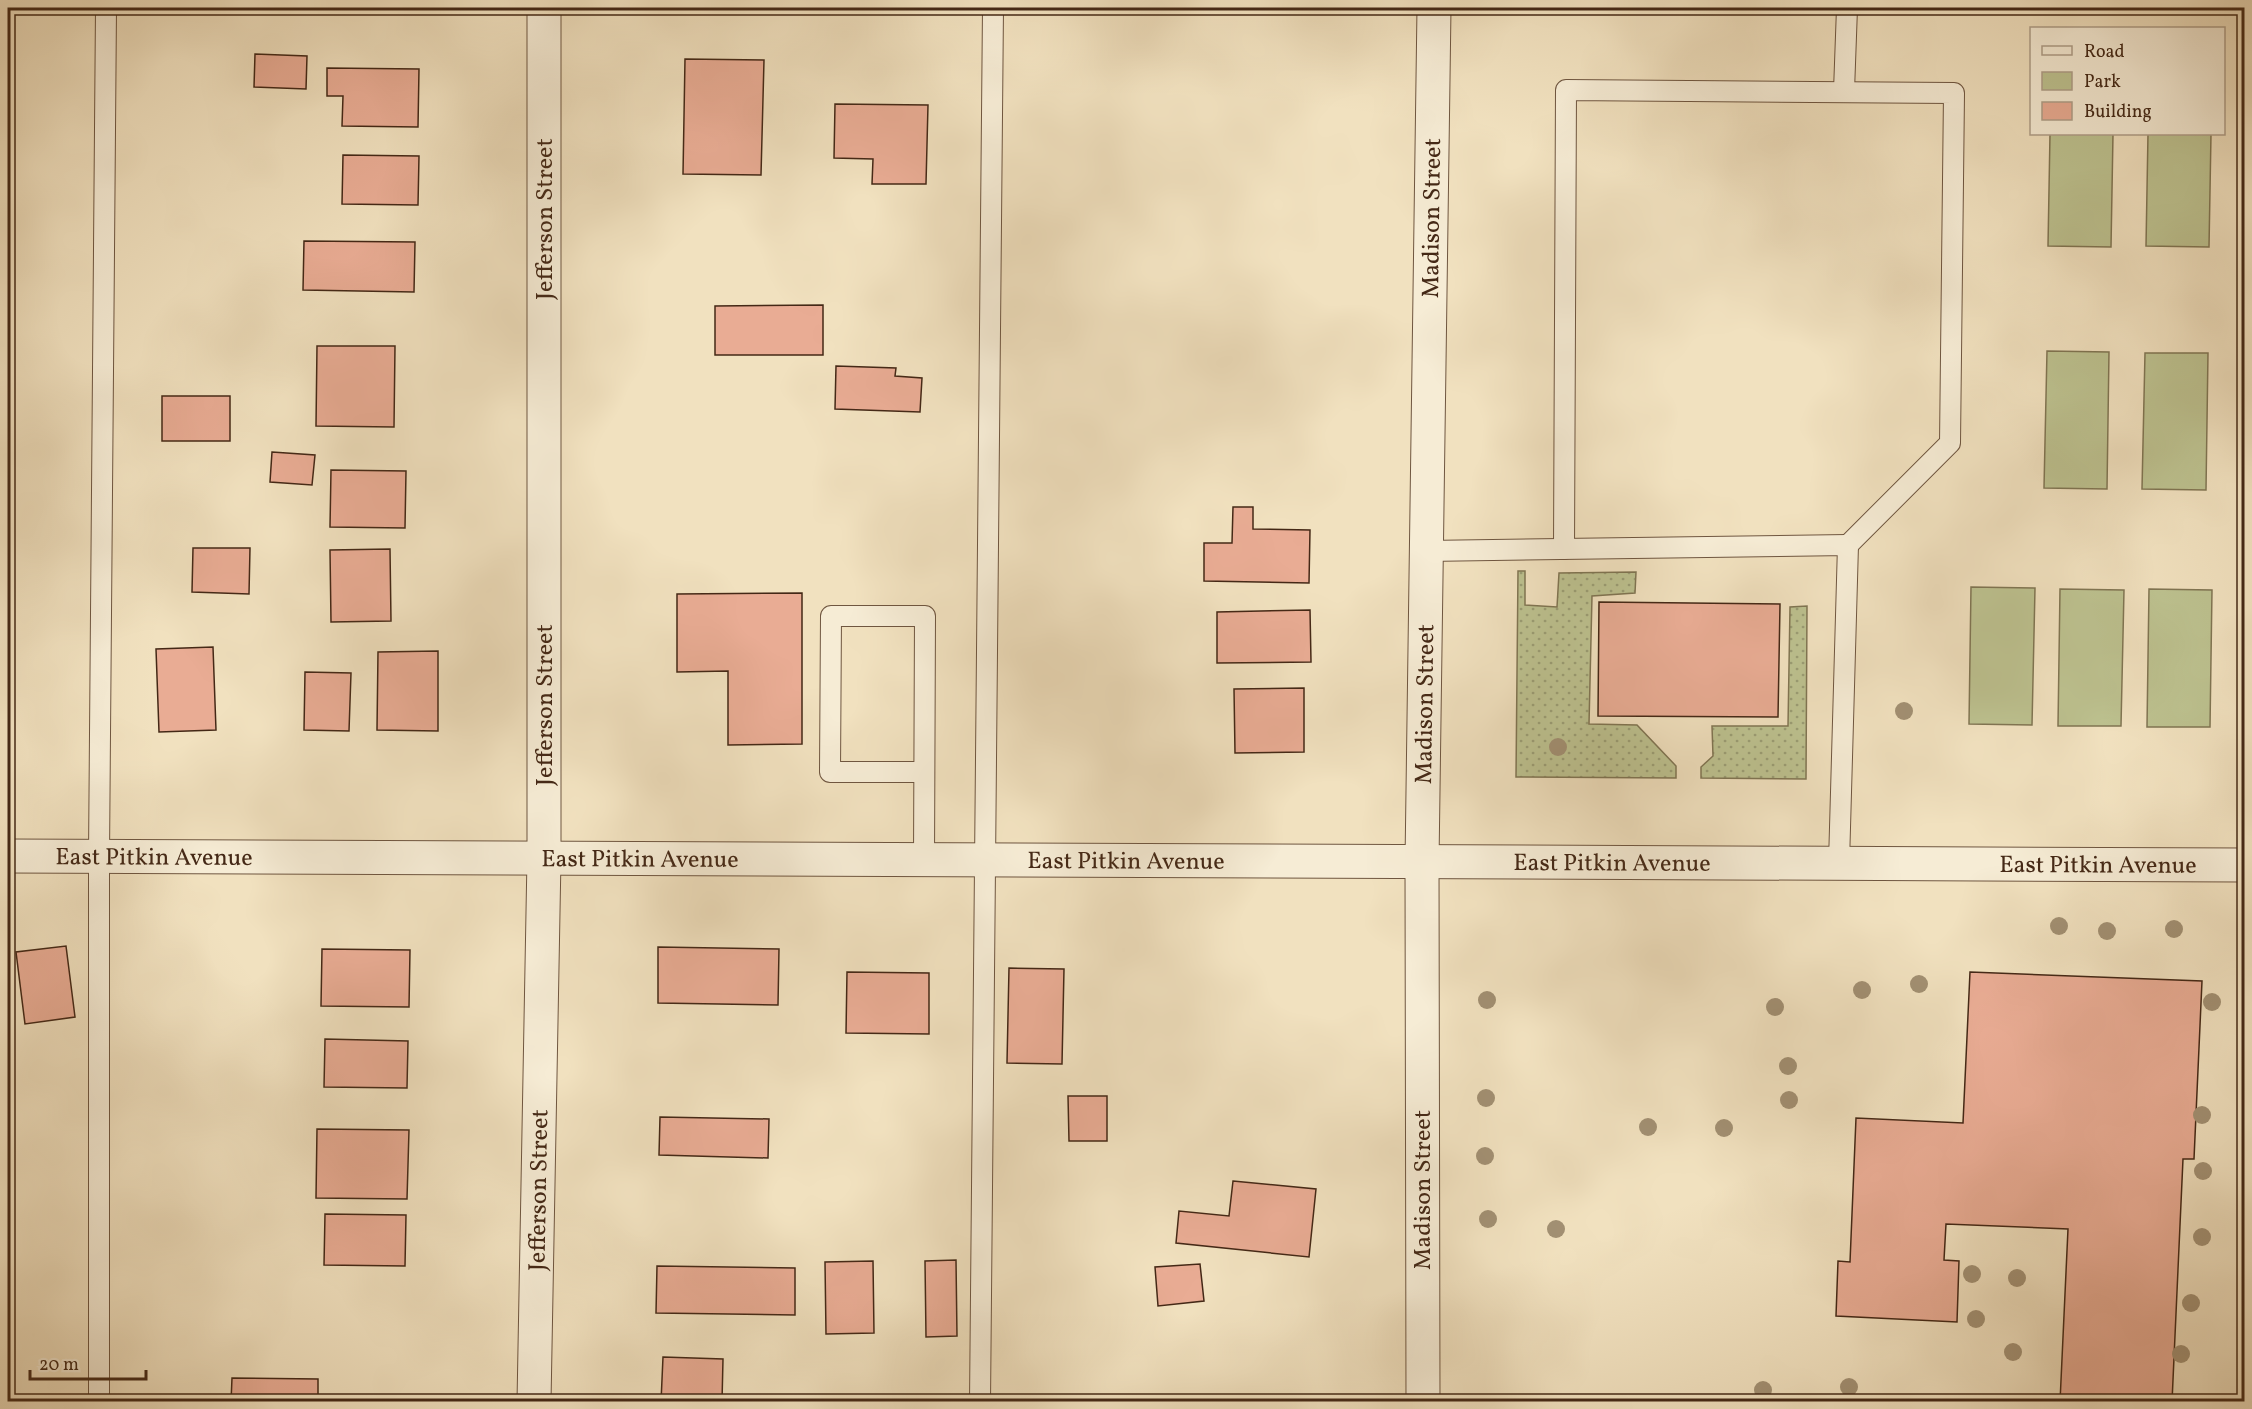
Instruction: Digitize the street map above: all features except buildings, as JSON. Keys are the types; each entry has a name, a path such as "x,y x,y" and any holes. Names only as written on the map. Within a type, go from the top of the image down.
{"street":[{"name":"Jefferson Street","path":"534,1401 544,858 544,8"},
{"name":"Madison Street","path":"1423,1401 1422,862 1434,8"},
{"name":"East Pitkin Avenue","path":"8,856 2244,865"}],"lane":[{"path":"99,1401 99,856 106,8"},
{"path":"980,1401 993,8"},
{"path":"1844,92 1847,8"},
{"path":"1564,549 1566,90 1954,93 1950,443 1848,544 1839,863"},
{"path":"1426,551 1848,544"},
{"path":"924,772 830,772 831,616 925,616 924,860"}],"green space":[{"path":"2050,135 2113,135 2111,247 2048,246"},
{"path":"2148,135 2211,135 2209,247 2146,246"},
{"path":"2047,351 2109,352 2107,489 2044,488"},
{"path":"2145,353 2208,353 2206,490 2142,489"},
{"path":"1518,571 1525,571 1525,605 1557,607 1559,573 1636,572 1635,593 1592,596 1589,724 1637,725 1676,766 1676,778 1516,777"},
{"path":"1971,587 2035,588 2032,725 1969,724"},
{"path":"2060,589 2124,590 2121,726 2058,726"},
{"path":"2149,589 2212,590 2210,727 2147,727"},
{"path":"1807,606 1806,779 1701,778 1701,767 1713,756 1712,726 1788,726 1790,607"}]}
